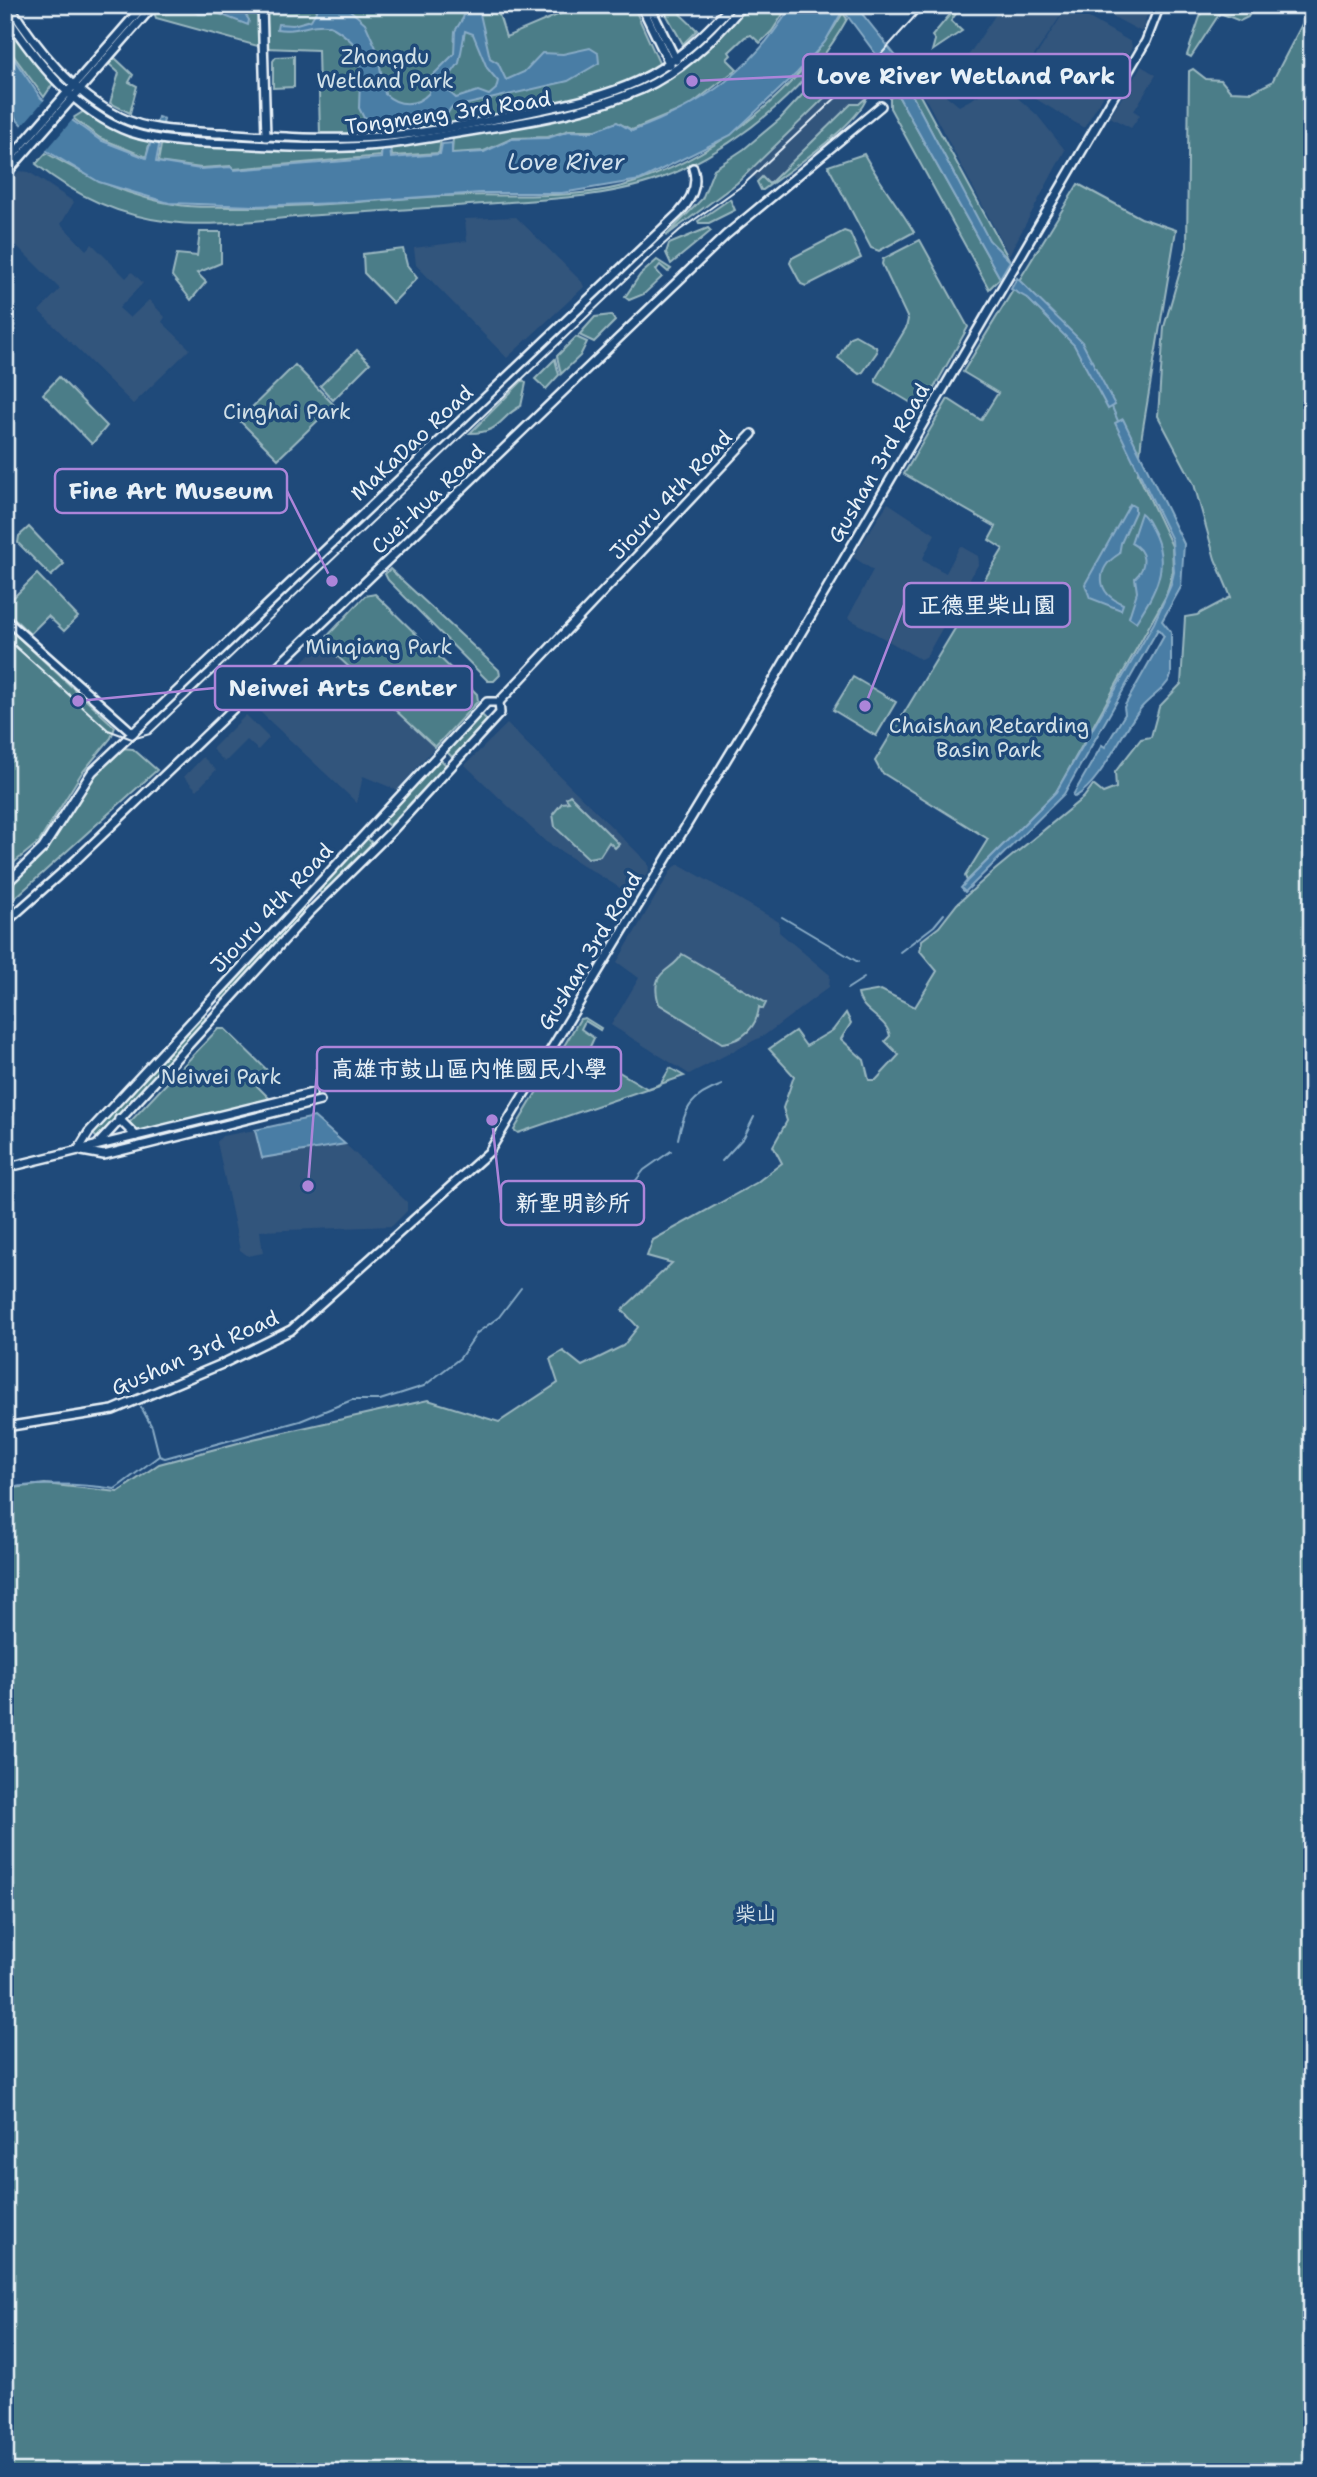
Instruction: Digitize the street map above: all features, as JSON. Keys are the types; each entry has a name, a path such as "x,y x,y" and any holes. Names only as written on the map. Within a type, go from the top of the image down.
{"street":[{"name":"Tongmeng 3rd Road","path":"9,5 73,90 110,111 145,126 317,139 389,136 449,128 579,102 638,81 672,61 743,5"},
{"path":"5,175 144,5"},
{"path":"73,90 154,5"},
{"path":"262,5 265,146"},
{"path":"641,5 676,69"},
{"path":"649,5 672,61"},
{"name":"Tongmeng 3rd Road","path":"5,14 35,56 106,120 131,132 156,138 265,146 341,147 389,144 516,124 615,100 676,69 718,26 732,5"},
{"name":"Gushan 3rd Road","path":"5,1427 113,1410 222,1364 291,1330 489,1152 752,717 1146,41 1160,5"},
{"name":"Cuei-hua Road","path":"5,923 179,762 726,235 881,106"},
{"path":"106,120 110,111"},
{"path":"5,164 23,150"},
{"name":"MaKaDao Road","path":"133,733 679,213 693,192 696,176 693,169"},
{"name":"Jiouru 4th Road","path":"97,1145 311,911 457,760 499,713 499,702 752,434"},
{"path":"5,619 133,733 92,772 43,848 5,885"},
{"name":"Jiouru 4th Road","path":"78,1150 89,1132 487,702 499,702"},
{"path":"5,1168 312,1093"},
{"path":"78,1150 104,1155 320,1101"},
{"path":"119,1119 136,1136"}],"shaded area":[{"path":"1002,5 1060,5 1065,9 1014,86 968,56"},
{"path":"1094,5 1150,5 1142,32 1093,6"},
{"path":"1068,6 1131,42 1132,48 1084,128 1016,87"},
{"path":"1141,66 1156,75 1134,111 1140,115 1131,128 1110,117"},
{"path":"849,74 867,97 769,184 762,177 757,182 755,177 746,175"},
{"path":"925,78 959,106 1001,83 1037,115 1065,150 1009,255 920,88 919,81"},
{"path":"19,171 29,172 74,202 61,224 86,250 92,244 126,278 132,272 143,283 119,308 130,318 149,300 165,317 162,322 190,349 133,404 39,311 60,289 5,234 5,177 10,181"},
{"path":"516,217 584,287 507,358 416,265 414,248 467,241 465,219"},
{"path":"888,503 935,534 922,560 946,573 960,546 978,556 979,563 926,657 920,659 848,618 873,570 853,557"},
{"path":"322,642 435,747 397,790 363,776 357,803 257,709"},
{"path":"246,715 269,738 258,750 247,740 225,762 212,749"},
{"path":"507,724 648,863 649,871 634,892 628,893 546,842 465,765"},
{"path":"203,757 216,770 197,790 184,777"},
{"path":"679,864 779,922 779,932 830,975 829,987 765,1035 689,1074 611,1025 639,978 617,962 672,869"},
{"path":"255,1130 263,1158 345,1144 407,1202 407,1211 392,1226 260,1231 263,1253 248,1256 240,1250 217,1142 222,1136"}],"green space":[{"name":"Zhongdu Wetland Park","path":"159,5 496,5 506,37 581,5 633,5 660,65 623,83 582,98 539,109 449,125 320,136 318,50 265,48 156,18 154,12"},
{"path":"661,5 688,5 680,14 697,30 683,44"},
{"path":"748,5 789,5 772,31 760,43 751,35 729,52 731,55 727,59 737,69 688,107 632,130 617,122 599,130 569,130 548,137 513,138 484,151 452,153 453,137 586,112 646,90 701,52"},
{"path":"958,5 962,5 951,21 962,31 932,51 935,40 932,36"},
{"path":"1217,5 1254,5 1248,17 1240,21 1220,13 1191,57 1187,55 1202,11 1205,8 1210,13"},
{"name":"柴山","path":"1312,5 1312,2472 5,2472 5,1489 45,1484 118,1492 159,1464 253,1439 428,1400 499,1422 558,1383 550,1359 563,1351 582,1366 623,1346 638,1327 622,1310 672,1263 647,1256 653,1240 756,1183 782,1163 773,1146 787,1121 783,1108 794,1076 769,1049 795,1031 806,1046 833,1030 846,1013 851,1023 841,1039 864,1060 869,1080 876,1080 899,1055 885,1041 890,1036 888,1030 864,1006 858,994 881,990 915,1007 937,971 920,951 922,940 939,927 957,904 1084,797 1093,785 1103,793 1116,788 1115,772 1141,739 1151,737 1159,707 1181,684 1185,617 1197,615 1231,597 1215,559 1194,484 1158,416 1164,327 1187,247 1189,71 1193,69 1206,79 1221,80 1230,91 1252,92 1272,82"},
{"path":"843,13 847,19 815,66 796,88 754,125 681,170 640,185 597,194 187,224 133,215 99,203 66,186 36,164 46,153 126,192 161,202 192,206 285,206 444,196 567,194 616,188 639,181 700,153 756,115 804,68"},
{"path":"5,20 27,53 54,82 44,97 5,44"},
{"path":"294,56 294,87 273,88 273,61 276,57"},
{"path":"115,58 133,75 129,82 137,86 130,113 110,103 119,73 109,64"},
{"path":"828,67 849,74 737,183 666,236 702,199 714,169 744,149 780,119"},
{"path":"916,88 1010,261 989,241 911,93"},
{"path":"896,92 1000,278 989,289 890,108 890,98"},
{"path":"867,97 861,108 837,134 761,190 757,182 762,177 769,184 851,104 859,104"},
{"path":"86,110 139,140 150,141 146,157 100,138 73,118"},
{"path":"441,139 439,153 392,156 391,145"},
{"path":"162,140 381,146 381,156 234,169 231,166 201,168 158,162"},
{"path":"864,154 914,232 879,251 871,248 828,166"},
{"name":"Chaishan Retarding Basin Park","path":"1078,184 1141,218 1176,230 1142,434 1138,474 1172,546 1173,571 1166,596 1056,792 967,881 965,876 988,839 881,772 875,761 1003,549 989,540 996,527 904,474 948,399 981,420 998,393 963,372"},
{"path":"730,199 735,210 709,223 699,223 698,221"},
{"path":"708,228 711,231 671,264 666,253 669,244"},
{"path":"844,231 850,233 861,258 806,286 801,284 790,263 792,258"},
{"path":"200,232 221,232 221,263 197,273 206,282 191,300 172,276 177,254 197,256"},
{"path":"920,240 968,327 924,406 918,407 876,382 876,378 906,328 908,319 882,264 883,259"},
{"path":"403,249 407,265 417,278 393,303 364,273 363,254"},
{"path":"657,260 671,269 668,272 660,265 656,270 662,277 644,294 629,300 625,297 640,275"},
{"path":"611,315 615,321 594,342 579,335 595,317"},
{"path":"855,335 876,347 877,352 859,374 838,358 850,337"},
{"path":"576,337 587,342 580,356 561,374 557,356"},
{"path":"357,350 370,363 333,400 320,386"},
{"path":"555,359 559,375 546,389 535,379"},
{"name":"Cinghai Park","path":"295,365 334,405 278,459 239,420"},
{"path":"59,377 107,426 92,444 43,394"},
{"path":"523,380 526,383 521,406 494,428 470,433"},
{"path":"29,527 64,564 51,576 18,543 19,536"},
{"path":"390,569 499,670 500,675 494,681 488,681 388,580 385,574"},
{"path":"37,574 78,617 64,631 48,616 30,634 5,610 5,606"},
{"name":"Minqiang Park","path":"375,594 477,694 478,701 435,747 322,642 365,596"},
{"path":"5,625 115,727 111,738 81,774 39,842 5,870"},
{"path":"853,677 896,702 876,736 833,710"},
{"path":"482,715 488,721 452,757 447,752"},
{"path":"120,748 133,749 157,770 5,907 5,886 44,851 94,773"},
{"path":"440,759 446,765 389,826 383,821"},
{"path":"570,795 619,844 615,848 609,842 600,856 588,858 555,827 553,814 562,803 569,802 566,798"},
{"path":"366,837 372,843 322,894 316,889"},
{"path":"300,905 306,911 225,1001 219,995"},
{"path":"682,954 766,1003 763,1009 759,1007 748,1032 730,1042 722,1043 659,1004 656,992 659,977"},
{"path":"202,1015 208,1020 97,1138 92,1133"},
{"path":"585,1018 601,1028 600,1030 585,1021 581,1029 594,1038 587,1053 647,1089 518,1133 514,1130 580,1019"},
{"name":"Neiwei Park","path":"218,1029 225,1029 268,1071 256,1085 272,1101 136,1132 128,1124"},
{"path":"670,1068 684,1076 661,1084"}],"water":[{"path":"239,5 249,20 248,25 217,13 199,14 182,6"},
{"path":"320,5 344,5 365,23 377,50 385,94 401,103 413,103 429,93 431,77 454,54 455,31 467,5 478,5 490,58 498,63 506,80 524,72 542,53 563,54 590,48 598,53 599,63 568,81 451,108 444,119 437,119 434,114 405,117 387,121 388,127 380,128 379,119 364,118 359,108 361,51 354,44 326,25 277,29 278,24 293,25 311,20","holes":["465,31 473,34 487,68 498,81 496,89 489,95 478,91 456,98 446,89 447,80 459,63"]},
{"name":"Love River","path":"792,5 855,5 903,65 911,79 911,93 989,240 1010,261 1000,278 896,92 892,76 843,10 825,42 797,73 731,135 640,180 562,193 480,193 254,206 169,203 99,182 42,148 5,104 5,46 41,98 100,140 146,158 158,117 164,119 156,162 200,169 231,167 234,170 381,158 382,146 390,145 391,158 440,154 442,144 452,143 452,154 484,152 512,139 548,138 569,131 591,132 617,122 632,131 658,121 724,83 760,49"},
{"path":"1017,278 1082,342 1115,405 1108,409 1074,345 1027,298 1011,289"},
{"path":"1123,419 1184,544 1181,587 1162,621 1171,632 1171,676 1141,708 1094,780 1075,797 1073,795 1102,745 1105,747 1125,714 1124,707 1164,636 1158,629 1064,794 965,892 961,888 967,881 1056,792 1154,623 1171,585 1174,572 1172,540 1115,423"},
{"path":"1130,504 1135,507 1135,512 1119,554 1106,567 1102,580 1108,594 1123,604 1121,610 1090,598 1085,584"},
{"path":"1141,513 1153,531 1161,557 1154,591 1136,622 1129,617 1137,592 1135,578 1142,569 1144,559 1140,550 1131,543"},
{"path":"314,1117 345,1144 262,1158 255,1130"}],"pier":[{"path":"46,98 74,118 44,153 20,128"}],"waterway":[{"path":"1112,407 1118,421"},
{"path":"900,952 934,926 944,914"},
{"path":"782,917 858,962"},
{"path":"847,989 864,978"},
{"path":"678,1139 683,1119 691,1104 696,1098 722,1085"},
{"path":"722,1161 744,1137 754,1117"},
{"path":"627,1192 644,1170 671,1151"},
{"path":"5,1488 60,1484 115,1489 159,1456 165,1458 300,1421 352,1400 380,1400 424,1386 460,1358 477,1333 499,1317 521,1288"},
{"path":"141,1407 152,1427 159,1455"}],"tram line":[{"path":"5,637 108,730 132,739 150,734 651,256 680,230 743,185 875,61 925,5"}],"place":[{"name":"Love River Wetland Park","path":"692,81"},
{"name":"Fine Art Museum","path":"332,581"},
{"name":"Neiwei Arts Center","path":"78,701"},
{"name":"正德里柴山園","path":"865,706"},
{"name":"新聖明診所","path":"492,1120"},
{"name":"高雄市鼓山區內惟國民小學","path":"308,1186"}]}
